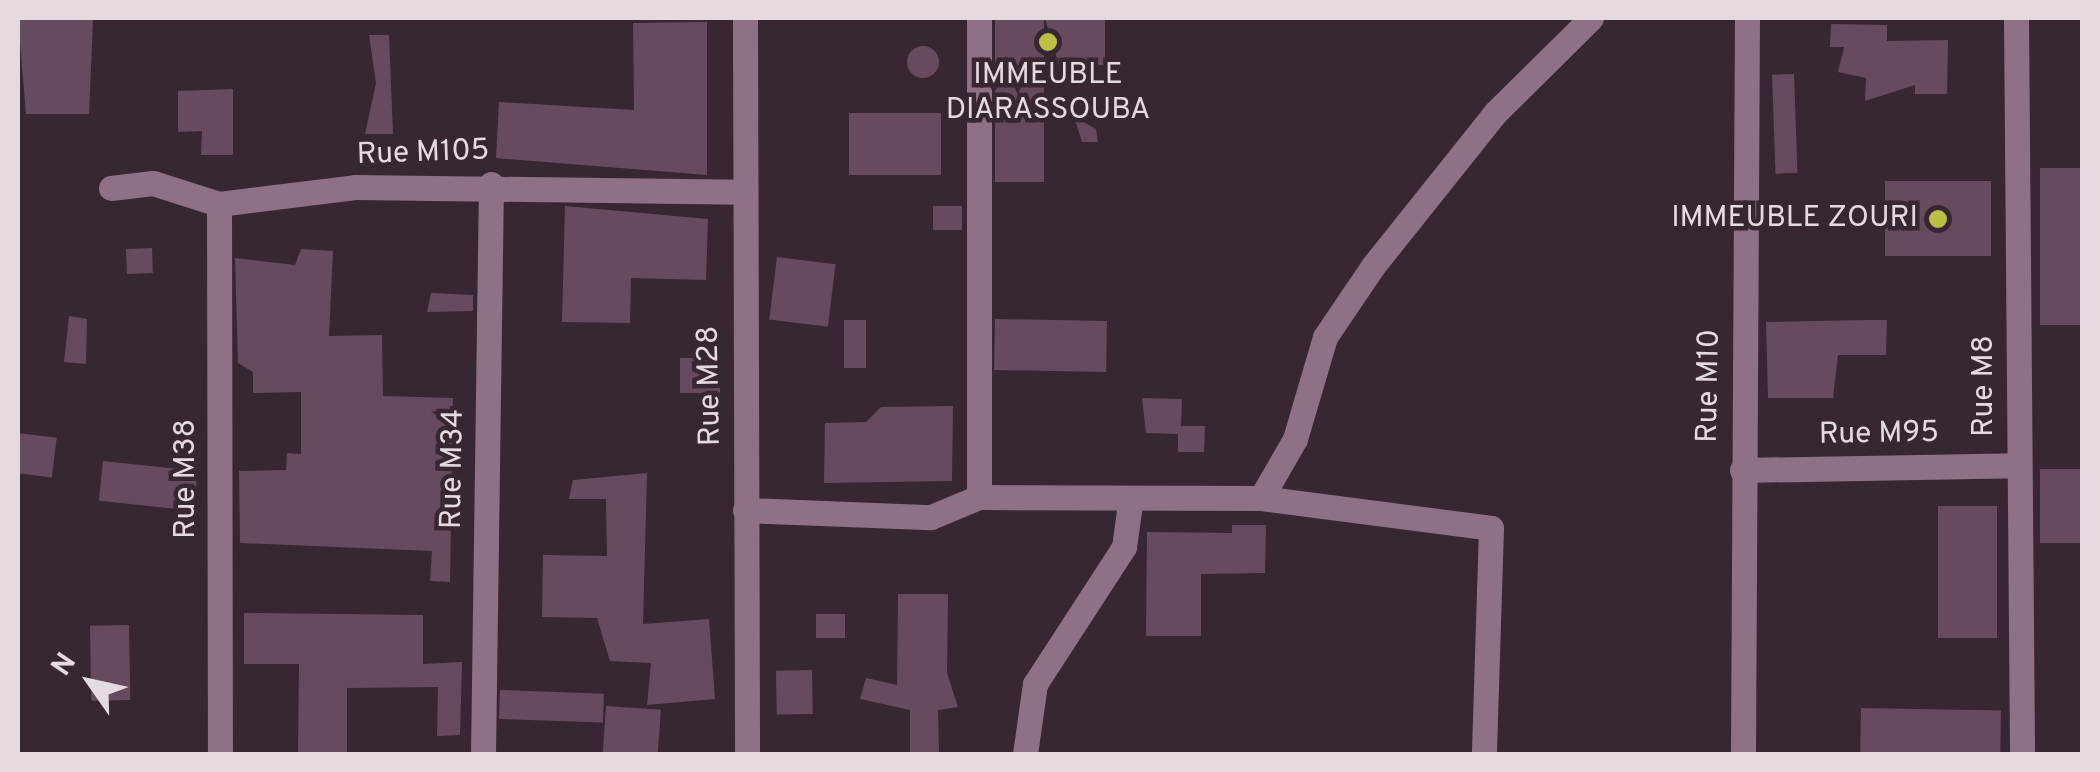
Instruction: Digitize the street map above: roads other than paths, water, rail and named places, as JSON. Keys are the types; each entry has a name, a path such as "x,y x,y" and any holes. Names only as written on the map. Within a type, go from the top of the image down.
{"street":[{"name":"Rue M28","path":"745,18 742,192 747,754"},
{"path":"979,18 979,497"},
{"path":"1261,498 1295,439 1326,337 1372,266 1496,113 1591,18"},
{"name":"Rue M10","path":"1744,754 1742,470 1747,18"},
{"name":"Rue M8","path":"2016,18 2022,754"},
{"name":"Rue M105","path":"111,188 154,184 219,204 355,187 491,184 742,192"},
{"name":"Rue M34","path":"483,754 491,184"},
{"name":"Rue M38","path":"219,204 220,754"},
{"name":"Rue M95","path":"1742,470 2018,465"},
{"path":"745,510 932,516 979,497 1130,504 1261,498 1491,528 1484,754"},
{"path":"1025,754 1034,684 1124,546 1130,504"}],"place":[{"name":"IMMEUBLE DIARASSOUBA","path":"1048,42"},
{"name":"IMMEUBLE ZOURI","path":"1938,219"}]}
